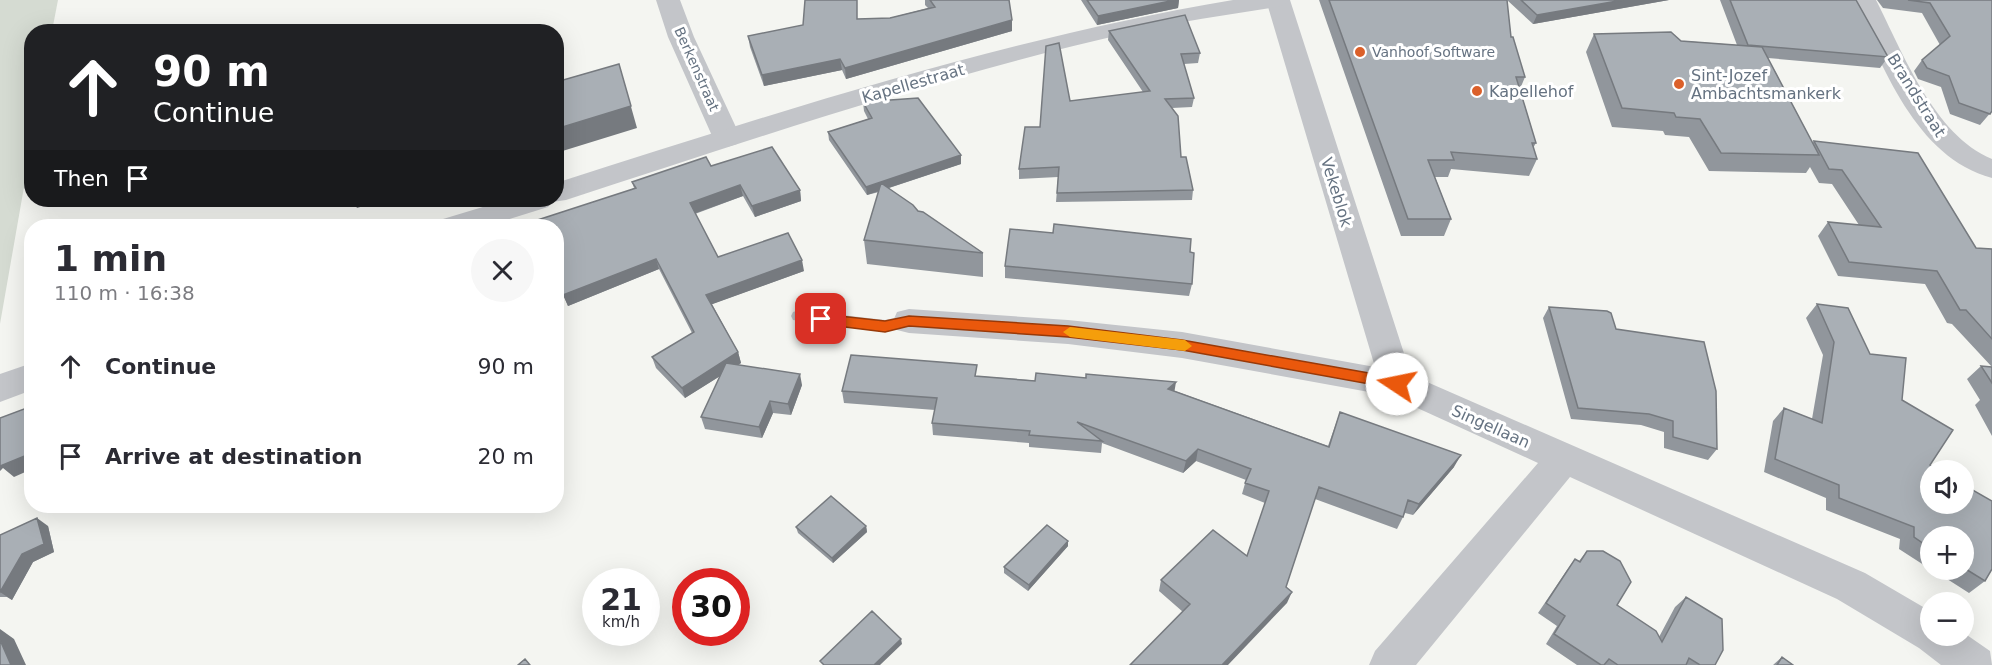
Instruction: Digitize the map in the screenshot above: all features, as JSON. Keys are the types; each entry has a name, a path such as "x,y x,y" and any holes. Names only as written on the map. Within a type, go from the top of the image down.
{"street":[{"name":"Berkenstraat","path":"668,0 681,37 728,138"},
{"name":"Kapellestraat","path":"564,190 728,138 1079,36 1277,0"},
{"name":"Vekeblok","path":"1277,0 1397,384"},
{"name":"Brandstraat","path":"1864,0 1892,56 1942,138 1964,157 1992,169"},
{"path":"476,219 515,207"},
{"name":"Singellaan","path":"909,321 1068,332 1182,345 1397,384 1851,586 1920,628"},
{"path":"0,388 24,379"},
{"path":"1390,665 1564,458"},
{"name":"Singellaan","path":"1948,646 1975,665"}],"lane":[{"path":"799,316 885,326 909,321"}],"shaded area":[{"path":"0,0 58,0 53,24 24,24 24,187 0,324"}],"building":[{"path":"805,0 857,0 857,19 890,18 935,7 930,0 1009,0 1012,20 845,68 840,59 762,75 748,36 803,25"},
{"path":"1087,0 1175,0 1098,16"},
{"path":"1329,0 1507,0 1511,37 1513,37 1525,77 1516,77 1536,143 1532,143 1537,159 1451,152 1454,160 1428,160 1451,219 1408,219"},
{"path":"1521,0 1623,0 1537,15"},
{"path":"1730,0 1856,0 1888,57 1748,45"},
{"path":"1908,0 1992,0 1992,111 1990,114 1959,103 1949,76 1927,68 1922,60 1950,36 1930,3"},
{"path":"1185,15 1200,53 1181,54 1194,98 1165,99 1178,116 1181,157 1186,157 1193,190 1057,193 1059,167 1019,169 1025,127 1040,127 1046,46 1059,43 1070,101 1150,91 1109,31"},
{"name":"Sint-Jozef Ambachtsmankerk","path":"1671,32 1681,41 1762,47 1819,155 1721,153 1700,119 1676,117 1674,113 1622,108 1594,34"},
{"path":"619,64 631,106 564,127 564,80"},
{"path":"918,98 961,155 866,187 828,132 872,118 863,102"},
{"path":"1814,141 1918,153 1976,248 1992,249 1992,339 1966,310 1960,310 1937,271 1849,262 1828,222 1881,227 1842,170 1829,169"},
{"path":"772,147 800,190 752,206 740,185 690,203 718,257 788,233 802,260 706,295 738,352 682,388 652,357 694,332 656,259 564,295 564,219 541,219 636,188 632,182 706,157 711,166"},
{"path":"881,183 918,211 923,212 983,253 864,240"},
{"path":"1054,224 1191,239 1190,252 1194,253 1192,284 1005,266 1010,229 1053,233"},
{"path":"1817,304 1848,308 1870,354 1906,358 1902,400 1953,430 1933,460 1920,460 1920,514 1974,514 1974,491 1992,501 1992,569 1985,581 1974,574 1974,526 1920,526 1920,541 1914,537 1914,527 1839,498 1839,485 1775,459 1784,408 1822,423 1834,342"},
{"path":"1549,307 1607,311 1611,313 1616,329 1704,342 1716,391 1717,449 1673,437 1673,421 1649,414 1578,408"},
{"path":"851,355 977,365 975,376 1035,381 1036,373 1086,378 1086,374 1176,382 1168,389 1329,447 1340,412 1461,455 1419,504 1408,500 1403,517 1319,487 1286,587 1292,592 1222,665 1130,665 1190,604 1161,580 1213,530 1247,556 1269,491 1245,483 1251,469 1198,449 1186,461 1077,422 1102,441 1029,435 1030,431 932,423 937,398 842,391"},
{"path":"726,363 800,374 788,404 770,401 759,427 701,417"},
{"path":"1981,366 1992,367 1992,383"},
{"path":"24,409 24,456 0,466 0,418"},
{"path":"831,496 866,526 832,558 796,527"},
{"path":"37,518 44,544 22,554 0,592 0,535"},
{"path":"1047,525 1068,541 1029,585 1004,567"},
{"path":"1587,551 1603,551 1620,561 1631,582 1617,605 1656,631 1662,642 1686,597 1722,619 1723,650 1715,665 1700,665 1689,658 1686,665 1618,665 1609,659 1601,665 1554,634 1565,616 1546,603 1575,559 1580,562"},
{"path":"872,611 901,639 874,665 824,665 820,661"},
{"path":"0,640 11,665 0,665"},
{"path":"1782,657 1793,665 1777,665"},
{"path":"525,659 530,665 518,665"}],"slow traffic":[{"path":"1070,332 1185,346"}],"place":[{"name":"Vanhoof Software","path":"1360,52"},
{"name":"Sint-Jozef Ambachtsmankerk","path":"1679,84"},
{"name":"Kapellehof","path":"1477,91"}],"route":[{"path":"821,319 885,326 909,321 1068,332 1182,345 1397,384"}]}
